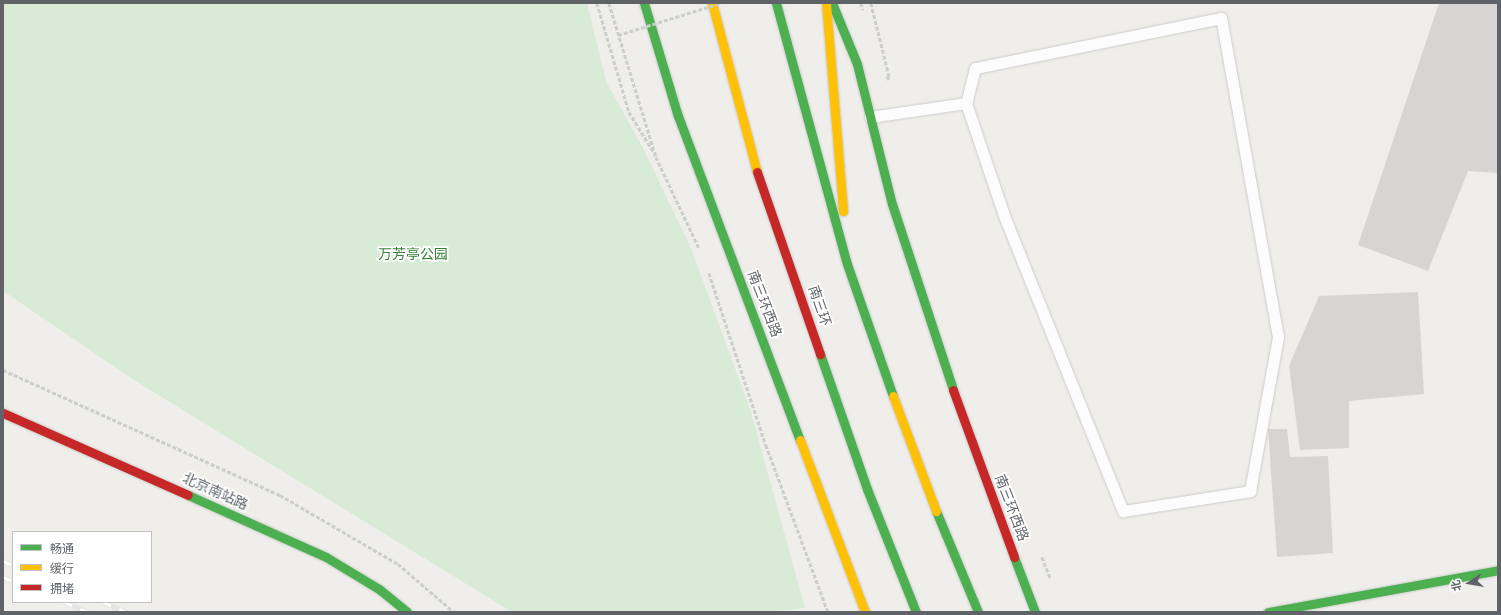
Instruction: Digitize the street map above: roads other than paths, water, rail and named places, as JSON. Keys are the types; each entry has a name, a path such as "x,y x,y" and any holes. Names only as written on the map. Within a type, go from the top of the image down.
{"main road":[{"name":"南三环西路","path":"644,3 678,116 865,612"},
{"name":"南三环","path":"712,3 750,152 867,489 916,612"},
{"path":"776,3 847,264 920,473 978,612"},
{"path":"826,3 847,264"},
{"name":"南三环西路","path":"832,3 857,64 892,204 965,428 1036,612"},
{"name":"北京南站路","path":"3,413 326,557 379,589 407,612"},
{"path":"1268,612 1498,570"}],"lane":[{"path":"1221,18 1278,337 1250,491 1123,511 1005,218 966,103 975,68 1221,18"},
{"path":"870,117 966,103"}],"railway":[{"path":"3,561 12,565"},
{"path":"3,577 12,581"},
{"path":"66,603 89,612"},
{"path":"105,603 127,612"}],"park label":[{"name":"万芳亭公园","path":"413,255"}]}
